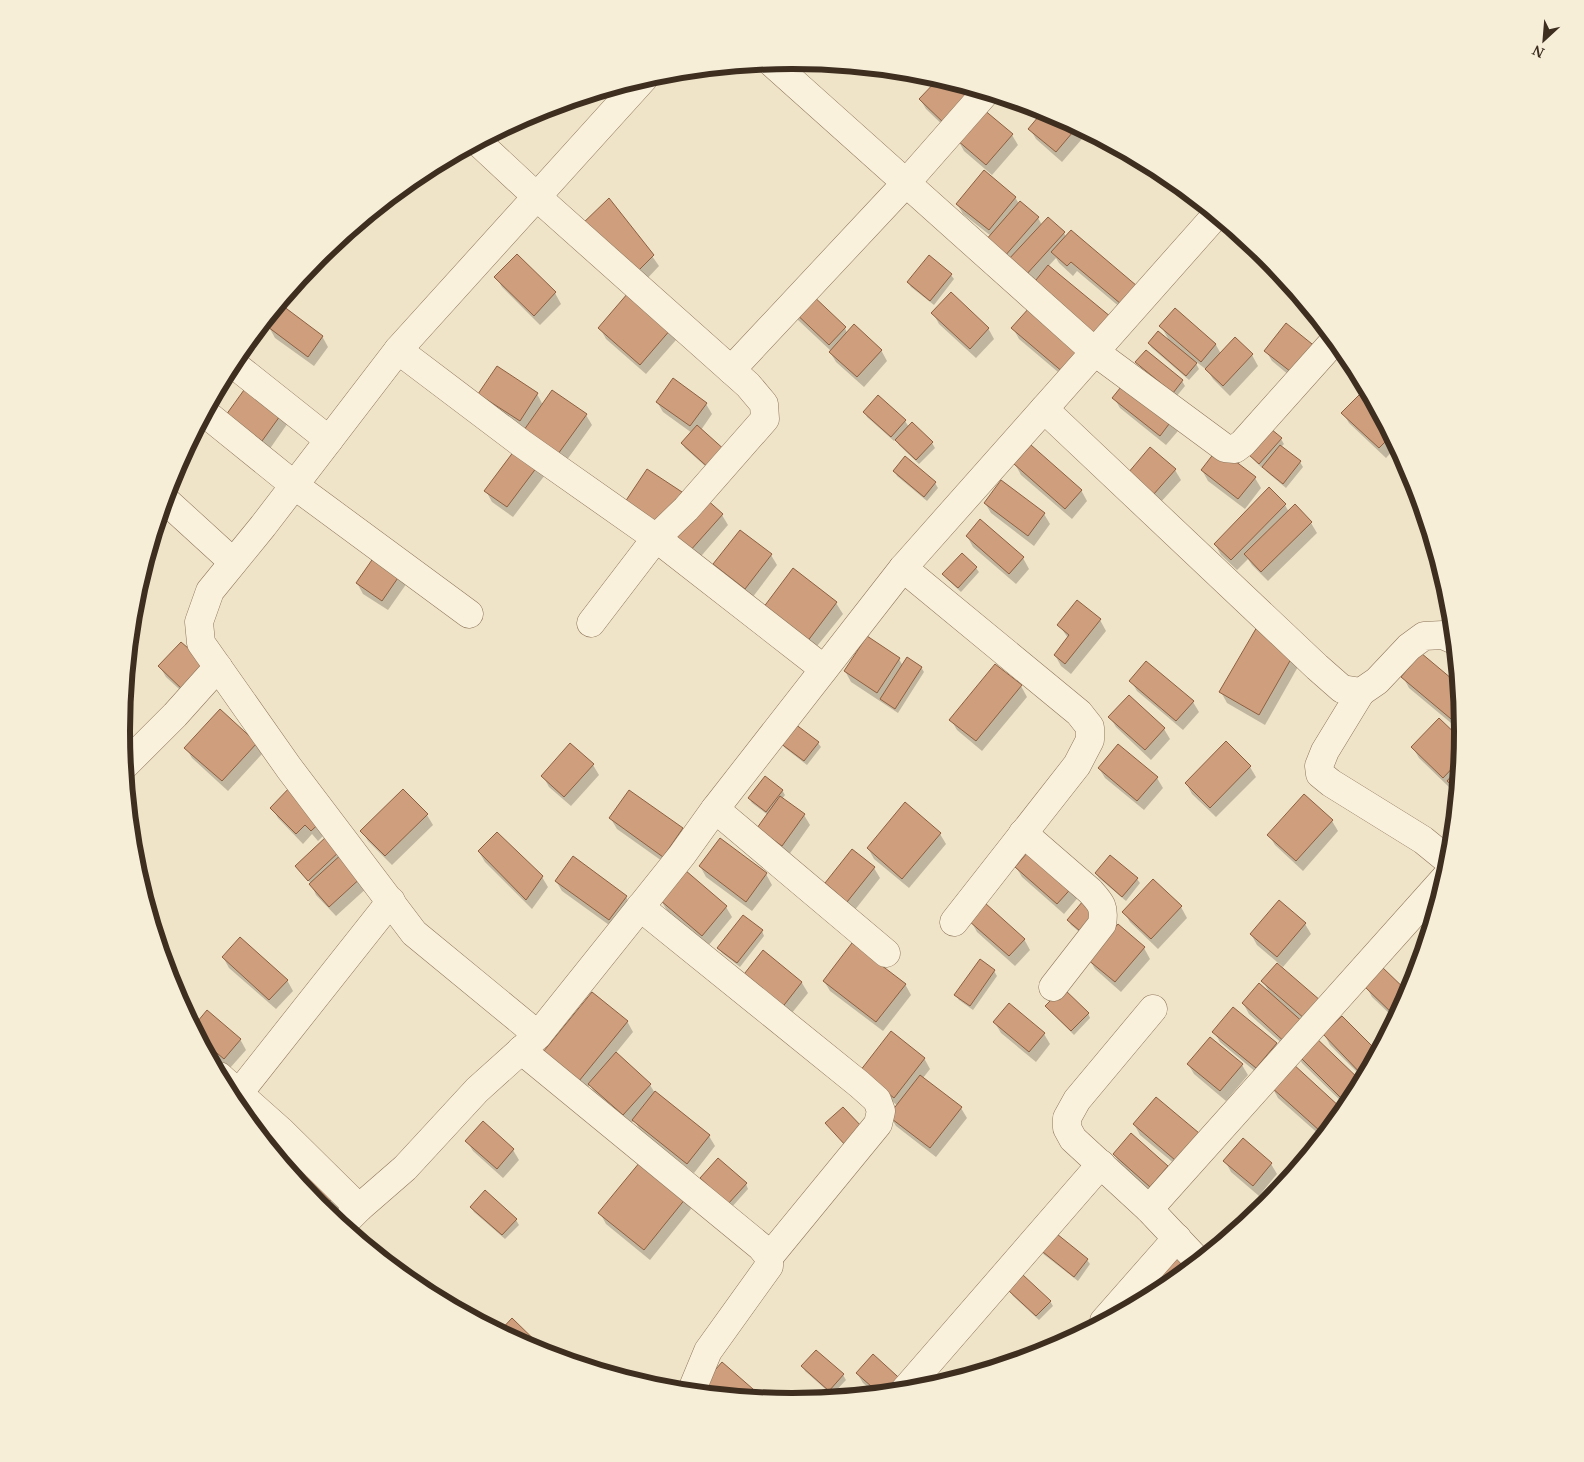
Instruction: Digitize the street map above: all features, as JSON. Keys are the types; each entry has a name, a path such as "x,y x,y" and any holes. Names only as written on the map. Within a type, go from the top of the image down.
{"street":[{"path":"779,69 1095,352 1225,448 1235,449 1243,443 1330,346"},
{"path":"635,88 398,350 210,591 199,622 201,643 288,768 414,933 529,1042 761,1247 769,1257 769,1266 708,1351 694,1386"},
{"path":"731,370 906,183 982,97"},
{"path":"482,146 748,385 764,404 765,419 686,509 656,538 591,623"},
{"path":"235,1090 281,1131 350,1217 405,1168 477,1090 529,1042 682,855 715,809 903,568 1212,220"},
{"path":"398,350 521,444 656,538 824,669"},
{"path":"238,368 329,440"},
{"path":"1044,409 1317,667 1342,689 1361,692"},
{"path":"209,416 294,485 469,614"},
{"path":"170,505 232,562"},
{"path":"903,568 1079,713 1090,727 1090,740 1077,765 954,922"},
{"path":"1443,856 1423,840 1331,783 1320,774 1319,766 1325,751 1361,692 1377,681 1409,646 1424,636 1443,635 1448,637"},
{"path":"131,759 175,715 218,667"},
{"path":"715,809 886,953"},
{"path":"1023,833 1090,891 1100,901 1104,912 1102,924 1053,987"},
{"path":"1149,1210 1435,889"},
{"path":"231,1082 391,901"},
{"path":"640,907 877,1100 881,1111 878,1124 769,1257"},
{"path":"1153,1009 1077,1100 1067,1118 1067,1128 1073,1138 1149,1210 1194,1257"},
{"path":"911,1383 1102,1164"},
{"path":"1114,1310 1177,1238"}],"building":[{"path":"933,84 969,93 948,127 919,99"},
{"path":"983,109 1013,134 986,165 957,140"},
{"path":"1038,117 1073,132 1056,152 1028,129"},
{"path":"984,170 1016,197 989,230 956,204"},
{"path":"609,198 654,255 636,273 579,227"},
{"path":"1020,201 1039,217 1004,257 985,241"},
{"path":"1048,217 1065,232 1025,276 1008,260"},
{"path":"1071,230 1137,286 1121,304 1071,262 1067,266 1051,252"},
{"path":"517,254 556,292 534,316 494,277"},
{"path":"929,255 952,274 930,301 907,282"},
{"path":"1048,265 1111,317 1095,337 1032,285"},
{"path":"808,291 846,327 829,345 791,309"},
{"path":"951,292 989,328 970,349 931,313"},
{"path":"628,293 671,329 640,365 598,328"},
{"path":"284,307 323,336 308,357 268,327"},
{"path":"1030,307 1082,353 1064,373 1011,328"},
{"path":"1175,308 1216,344 1201,362 1159,326"},
{"path":"1286,323 1317,348 1295,375 1264,351"},
{"path":"854,324 882,350 857,377 829,352"},
{"path":"1158,331 1197,363 1186,376 1148,343"},
{"path":"1235,337 1253,354 1223,386 1205,369"},
{"path":"1146,350 1183,380 1173,393 1135,362"},
{"path":"497,366 538,393 520,421 478,394"},
{"path":"673,378 707,403 690,426 656,402"},
{"path":"1125,382 1172,420 1160,436 1112,398"},
{"path":"249,383 285,409 262,441 226,415"},
{"path":"552,390 587,414 558,454 524,430"},
{"path":"1361,393 1387,440 1379,448 1341,413"},
{"path":"878,395 906,420 891,437 863,412"},
{"path":"912,422 933,442 916,460 895,440"},
{"path":"697,425 727,452 711,470 681,443"},
{"path":"1271,429 1282,438 1259,464 1249,455"},
{"path":"1031,445 1082,490 1065,509 1014,464"},
{"path":"1280,445 1301,461 1283,484 1262,467"},
{"path":"517,447 540,463 507,507 484,491"},
{"path":"1150,447 1176,469 1153,495 1128,473"},
{"path":"1218,448 1256,477 1238,499 1201,470"},
{"path":"905,456 936,482 924,497 893,471"},
{"path":"647,469 682,492 656,531 621,508"},
{"path":"1001,480 1045,513 1028,536 984,503"},
{"path":"1269,487 1286,504 1231,560 1214,544"},
{"path":"704,497 723,514 689,552 670,536"},
{"path":"1295,504 1312,522 1261,572 1244,554"},
{"path":"980,519 1024,557 1009,574 966,536"},
{"path":"740,530 772,554 745,589 713,564"},
{"path":"962,553 977,567 958,588 942,574"},
{"path":"376,554 402,572 382,601 356,583"},
{"path":"793,568 837,602 807,642 763,608"},
{"path":"1077,600 1101,619 1065,664 1054,655 1069,635 1057,625"},
{"path":"1264,615 1303,638 1259,715 1219,692"},
{"path":"867,636 900,658 877,693 844,671"},
{"path":"181,642 209,666 185,692 158,666"},
{"path":"1421,653 1452,679 1454,721 1401,677"},
{"path":"907,657 922,667 895,709 880,699"},
{"path":"1146,661 1194,701 1176,721 1129,681"},
{"path":"995,664 1022,685 976,741 949,720"},
{"path":"1129,695 1165,728 1145,750 1108,717"},
{"path":"220,709 257,743 222,781 184,748"},
{"path":"1439,718 1454,732 1453,767 1443,778 1411,747"},
{"path":"795,724 819,742 804,761 780,743"},
{"path":"1226,741 1251,766 1210,808 1185,783"},
{"path":"570,743 594,764 564,797 541,776"},
{"path":"1118,744 1158,777 1137,801 1098,768"},
{"path":"1453,774 1452,785 1447,781"},
{"path":"765,776 783,790 766,812 748,798"},
{"path":"293,784 326,817 311,831 305,825 296,834 270,808"},
{"path":"403,789 428,814 385,856 360,831"},
{"path":"629,790 683,828 663,857 609,818"},
{"path":"1304,794 1333,820 1296,861 1267,835"},
{"path":"780,796 805,814 782,846 757,828"},
{"path":"905,802 941,833 902,879 867,848"},
{"path":"497,832 543,876 526,900 478,851"},
{"path":"327,836 341,850 308,881 295,866"},
{"path":"720,838 767,873 746,902 699,866"},
{"path":"1034,845 1076,883 1057,904 1015,867"},
{"path":"852,849 875,867 847,902 825,883"},
{"path":"344,852 364,875 329,907 309,884"},
{"path":"1110,855 1138,878 1122,897 1095,873"},
{"path":"573,856 627,896 609,920 555,881"},
{"path":"685,870 727,906 702,936 660,900"},
{"path":"1153,879 1182,906 1151,939 1122,912"},
{"path":"1279,900 1306,923 1277,957 1250,934"},
{"path":"1083,901 1102,916 1086,936 1067,920"},
{"path":"985,903 1025,939 1009,956 969,921"},
{"path":"743,915 763,930 737,963 717,948"},
{"path":"1118,924 1145,947 1115,982 1087,959"},
{"path":"240,937 288,980 269,1000 222,957"},
{"path":"852,943 906,984 876,1022 823,981"},
{"path":"763,950 802,982 781,1009 741,978"},
{"path":"980,959 995,970 970,1006 954,995"},
{"path":"1277,963 1321,1001 1305,1019 1261,981"},
{"path":"1382,967 1403,987 1391,1012 1364,986"},
{"path":"1259,983 1306,1025 1288,1045 1242,1003"},
{"path":"1063,988 1089,1013 1071,1031 1045,1006"},
{"path":"592,992 628,1021 579,1081 543,1052"},
{"path":"1009,1003 1045,1033 1029,1052 993,1022"},
{"path":"1233,1007 1277,1043 1256,1068 1212,1032"},
{"path":"207,1010 241,1039 224,1059 210,1048 197,1022"},
{"path":"1342,1016 1374,1048 1360,1072 1323,1034"},
{"path":"891,1031 925,1058 894,1098 860,1071"},
{"path":"1312,1034 1357,1077 1343,1100 1295,1052"},
{"path":"1210,1037 1243,1064 1220,1091 1187,1064"},
{"path":"616,1052 651,1084 623,1115 588,1084"},
{"path":"1292,1063 1338,1105 1320,1131 1271,1087"},
{"path":"920,1075 962,1107 930,1148 888,1116"},
{"path":"655,1091 710,1135 687,1164 632,1120"},
{"path":"1156,1097 1205,1138 1182,1166 1133,1124"},
{"path":"843,1107 864,1129 846,1146 825,1123"},
{"path":"483,1121 514,1149 497,1169 465,1141"},
{"path":"1131,1133 1168,1166 1150,1187 1113,1154"},
{"path":"1243,1138 1272,1163 1253,1186 1223,1161"},
{"path":"284,1148 338,1190 328,1203 294,1168 281,1152"},
{"path":"718,1158 747,1183 728,1204 700,1178"},
{"path":"640,1162 686,1198 644,1250 598,1213"},
{"path":"485,1190 517,1219 502,1235 470,1207"},
{"path":"1052,1230 1088,1259 1074,1277 1038,1248"},
{"path":"1181,1249 1191,1259 1165,1278 1159,1273"},
{"path":"1023,1275 1051,1301 1036,1316 1009,1291"},
{"path":"512,1318 537,1342 504,1327"},
{"path":"816,1350 844,1374 829,1391 801,1366"},
{"path":"873,1354 905,1384 874,1388 856,1373"},
{"path":"722,1362 757,1392 749,1392 700,1387"}]}
